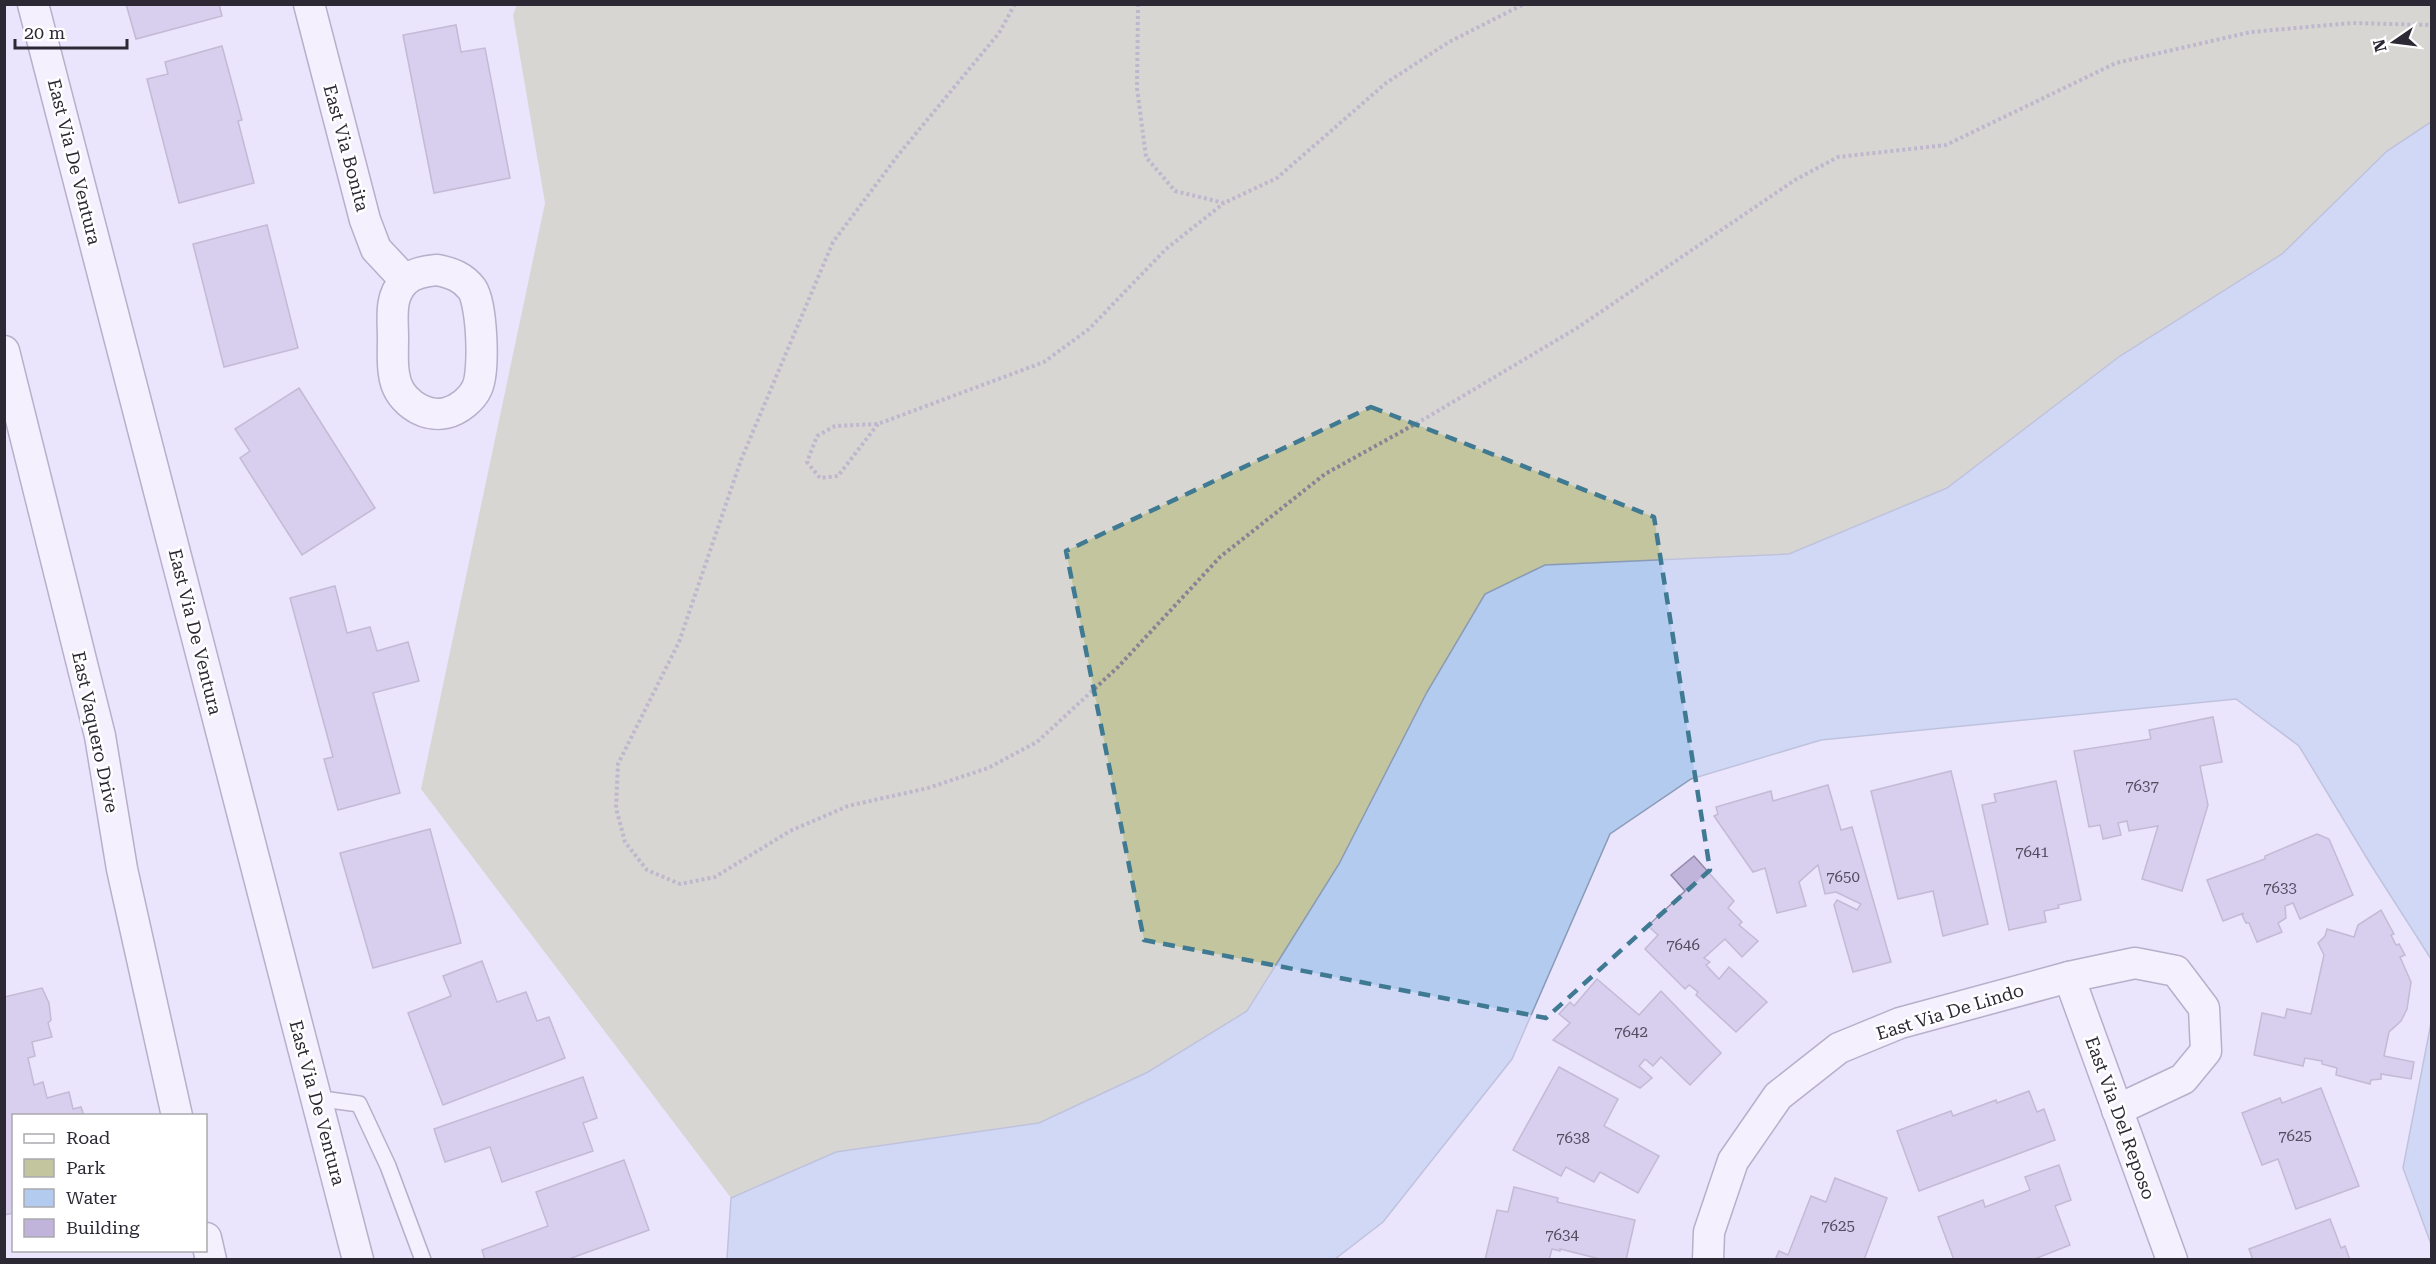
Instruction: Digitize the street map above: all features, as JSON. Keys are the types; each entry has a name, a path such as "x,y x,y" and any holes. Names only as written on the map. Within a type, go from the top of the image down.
{"street":[{"name":"East Via De Ventura","path":"33,4 358,1260"},
{"name":"East Via Bonita","path":"309,4 365,220 376,249 405,280"},
{"path":"437,270 452,273 465,281 474,292 478,304 481,374 470,399 447,412 433,413 420,410 407,401 398,389 394,375 393,304 405,280 422,271 437,270"},
{"name":"East Vaquero Drive","path":"4,351 100,736 122,869 177,1114"},
{"name":"East Via De Lindo","path":"1708,1260 1709,1232 1732,1161 1778,1096 1839,1048 1900,1023 2069,977 2135,963 2176,971 2204,1008 2206,1051 2183,1079 2117,1110"},
{"name":"East Via Del Reposo","path":"2069,977 2172,1260"},
{"path":"207,1242 211,1260"}],"lane":[{"path":"315,1098 359,1104 388,1166 423,1260"}],"path":[{"path":"1015,4 999,33 899,154 832,242 741,460 679,642 618,764 616,808 625,842 647,870 680,884 715,877 790,831 848,806 928,788 988,768 1037,742 1118,667 1220,557 1325,474 1426,418 1577,327 1795,180 1838,157 1946,145 2116,63 2252,32 2352,23 2432,25"},
{"path":"1138,4 1137,88 1146,157 1174,191 1224,203"},
{"path":"878,424 838,476 820,478 807,462 817,435 835,426 878,424 1044,362 1089,330 1166,249 1224,203 1277,178 1395,78 1449,42 1524,4"}],"highlighted area":[{"path":"1371,407 1654,517 1710,870 1546,1018 1144,940 1066,551"}],"green space":[{"path":"517,5 2431,5 2431,122 2387,151 2283,254 2120,356 1947,488 1789,554 1545,565 1427,692 1339,864 1247,1011 1148,1072 1039,1123 836,1152 731,1198 421,789 545,203 513,15"}],"water":[{"path":"2431,122 2431,959 2299,746 2236,699 1821,740 1691,779 1610,834 1512,1059 1383,1222 1335,1259 727,1259 731,1198 836,1152 1039,1123 1148,1072 1247,1011 1339,864 1427,692 1485,594 1545,565 1789,554 1947,488 2120,356 2282,254 2387,151"},
{"path":"2431,1023 2431,1244 2403,1168"}],"building":[{"path":"126,4 219,4 222,16 136,39"},
{"path":"456,25 461,52 485,48 510,178 434,193 403,35"},
{"path":"222,46 242,120 238,121 254,183 179,203 147,79 168,74 165,62"},
{"path":"267,225 298,348 224,367 193,244"},
{"path":"299,388 375,508 302,555 240,458 250,451 235,429"},
{"path":"335,586 347,633 370,627 377,651 408,642 419,681 373,693 400,793 338,810 324,759 333,757 290,598"},
{"path":"2213,717 2222,762 2200,766 2208,805 2182,891 2142,879 2158,826 2129,831 2127,821 2118,823 2121,835 2103,839 2100,825 2089,827 2074,751 2151,739 2149,730"},
{"path":"1951,771 1988,924 1943,936 1933,891 1898,899 1871,791"},
{"path":"2056,781 2081,900 2044,911 2046,922 2009,930 1982,805 1996,802 1994,794"},
{"path":"1828,785 1841,830 1852,827 1891,962 1853,972 1834,905 1837,900 1857,910 1861,904 1836,892 1825,894 1818,865 1799,882 1806,906 1777,913 1765,868 1753,872 1714,816 1718,814 1716,807 1771,791 1773,801"},
{"path":"430,829 461,943 373,968 340,853"},
{"path":"2317,834 2329,839 2353,895 2300,919 2293,903 2285,906 2286,918 2278,923 2282,932 2257,942 2249,923 2246,923 2242,915 2244,913 2223,921 2207,880 2265,859 2265,856"},
{"path":"1694,856 1734,901 1728,908 1742,922 1739,925 1758,941 1742,957 1725,939 1704,958 1710,962 1706,965 1719,979 1729,967 1767,1002 1736,1032 1696,995 1698,992 1689,985 1685,989 1645,949 1658,935 1648,926 1685,891 1671,875"},
{"path":"2381,910 2394,934 2391,935 2396,945 2399,944 2405,955 2400,957 2411,982 2407,1009 2401,1021 2389,1032 2384,1056 2414,1062 2411,1079 2381,1074 2381,1079 2371,1080 2370,1084 2336,1075 2337,1068 2322,1064 2322,1061 2305,1058 2303,1066 2254,1055 2262,1013 2285,1018 2287,1009 2311,1014 2324,955 2318,943 2325,936 2327,929 2354,937 2358,925"},
{"path":"482,961 497,1002 526,992 537,1021 549,1017 565,1058 443,1105 408,1013 451,996 443,976"},
{"path":"1597,979 1639,1015 1661,991 1721,1053 1690,1085 1661,1057 1653,1066 1645,1059 1639,1066 1652,1078 1640,1088 1553,1040 1570,1023 1559,1014 1570,1002 1574,1006"},
{"path":"42,988 49,1003 51,1020 48,1023 52,1037 32,1042 35,1056 28,1058 34,1085 43,1082 47,1098 69,1092 73,1109 81,1107 83,1114 12,1114 12,1213 4,1215 4,997"},
{"path":"1559,1067 1618,1099 1604,1126 1659,1156 1638,1193 1600,1172 1594,1182 1566,1167 1561,1176 1513,1150"},
{"path":"583,1077 597,1118 583,1123 593,1151 502,1182 490,1147 445,1162 434,1129"},
{"path":"2321,1088 2359,1186 2296,1209 2278,1159 2262,1165 2242,1113 2280,1098 2282,1103"},
{"path":"2029,1091 2037,1112 2044,1109 2055,1140 1919,1191 1897,1131 1951,1111 1953,1116"},
{"path":"624,1160 649,1230 566,1260 485,1260 482,1250 548,1226 536,1192"},
{"path":"2059,1165 2071,1200 2055,1206 2070,1245 2032,1260 1954,1260 1938,1217 1983,1200 1985,1207 2030,1190 2025,1177"},
{"path":"1835,1178 1887,1198 1864,1260 1775,1260 1779,1251 1788,1255 1811,1196 1826,1202"},
{"path":"1514,1187 1558,1198 1557,1202 1635,1220 1626,1260 1604,1260 1552,1249 1549,1260 1485,1260 1497,1210 1508,1212"},
{"path":"2330,1219 2341,1248 2345,1246 2350,1260 2253,1260 2249,1249"}]}
